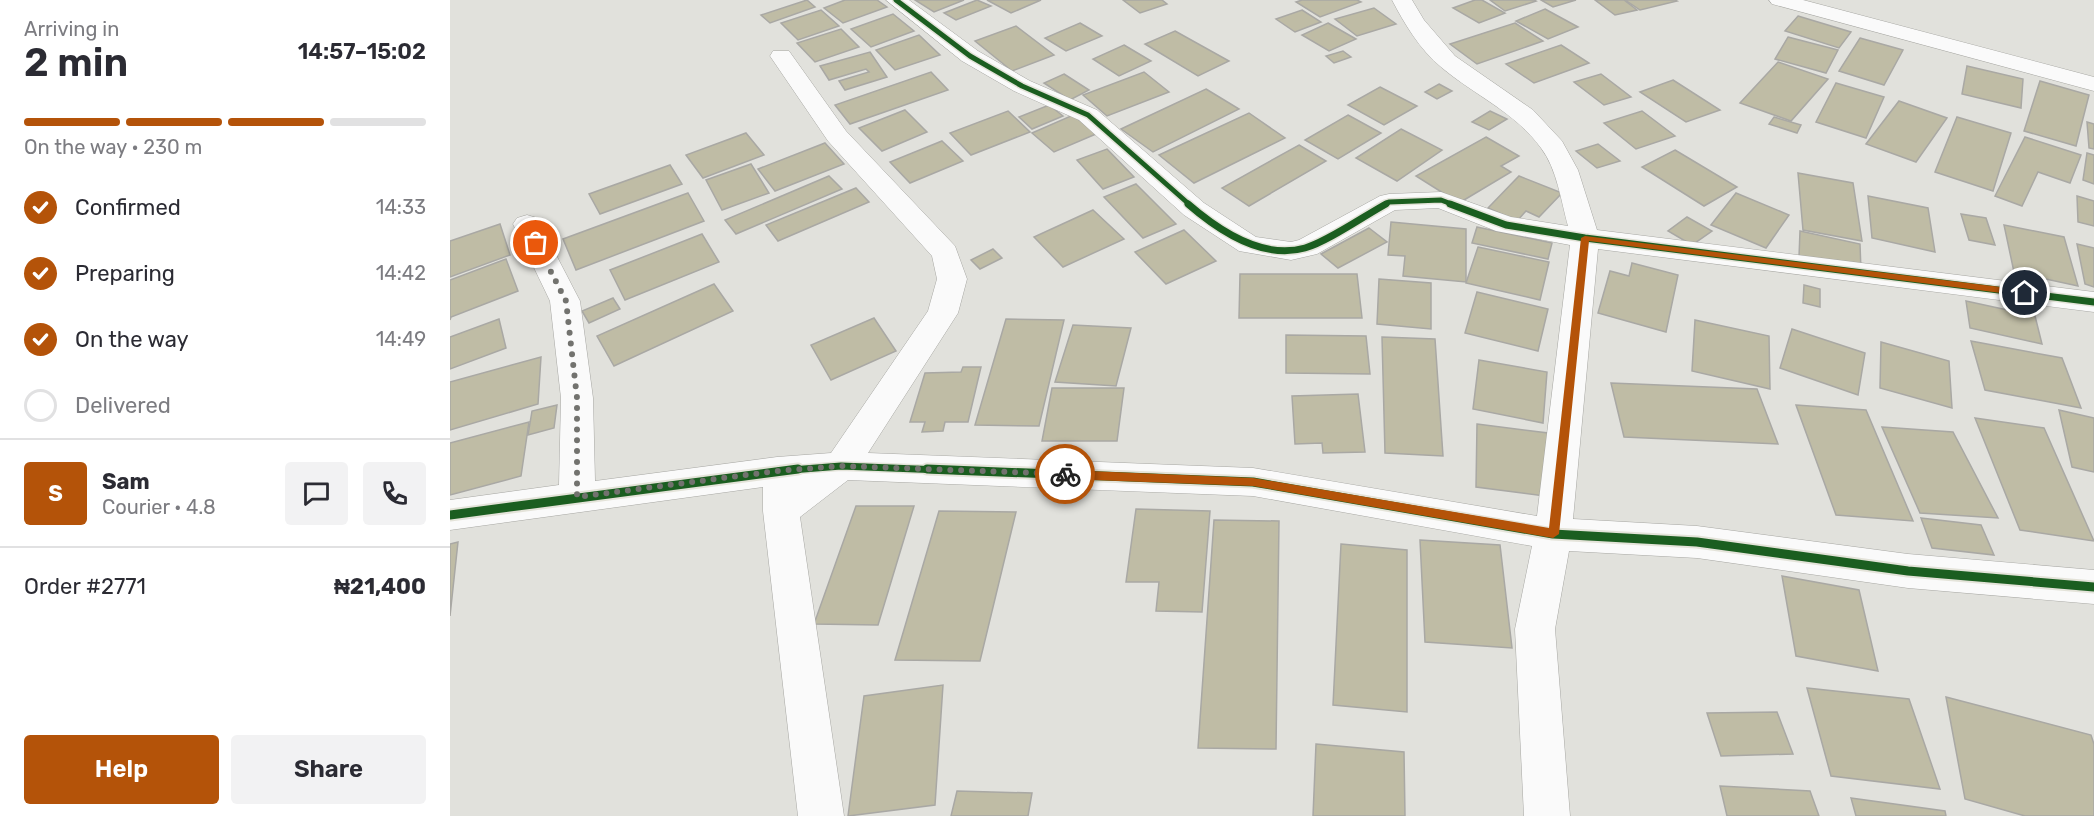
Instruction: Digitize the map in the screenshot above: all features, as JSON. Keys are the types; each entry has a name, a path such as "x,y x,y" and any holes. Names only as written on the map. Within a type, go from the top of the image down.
{"street":[{"path":"896,0 970,56 1022,86 1088,115 1194,209 1249,245 1291,251 1307,248 1389,202 1440,200 1506,225 1585,238 2094,302"},
{"path":"1402,0 1415,23 1447,61 1524,116 1553,146 1565,170 1585,238 1553,534 1535,629 1547,816"},
{"path":"1779,0 2094,84"},
{"path":"781,56 837,136 945,253 952,279 943,312 841,466 781,511"},
{"path":"527,224 566,301 577,398 577,497"},
{"path":"450,515 777,471 841,466 1253,482 1553,534 1697,542 1908,571 2094,587"},
{"path":"777,471 821,816"}],"building":[{"path":"807,0 815,7 770,23 761,15"},
{"path":"845,0 877,0 887,7 843,23 824,8"},
{"path":"915,0 964,0 934,12"},
{"path":"977,0 991,6 956,20 944,13"},
{"path":"987,0 1041,0 1011,13"},
{"path":"1123,0 1162,0 1167,4 1140,13"},
{"path":"1302,0 1357,0 1361,2 1320,17 1296,2"},
{"path":"1475,0 1482,0 1505,13 1479,23 1453,8"},
{"path":"1490,0 1534,0 1536,1 1505,11"},
{"path":"1541,0 1576,0 1553,7"},
{"path":"1595,0 1624,0 1637,10 1615,15"},
{"path":"1625,0 1675,0 1677,1 1640,10"},
{"path":"1374,8 1396,24 1357,36 1335,19"},
{"path":"1545,9 1578,27 1548,39 1516,21"},
{"path":"821,10 839,26 798,40 781,23"},
{"path":"1302,10 1321,22 1295,32 1276,19"},
{"path":"893,14 914,31 871,47 851,29"},
{"path":"1798,16 1851,32 1839,48 1785,31"},
{"path":"1080,23 1102,36 1066,51 1045,38"},
{"path":"1328,23 1356,39 1329,51 1302,35"},
{"path":"1515,23 1543,41 1477,64 1450,44"},
{"path":"1016,26 1054,55 1012,71 975,41"},
{"path":"841,29 859,47 815,62 797,43"},
{"path":"1175,31 1229,61 1198,76 1145,44"},
{"path":"919,35 940,55 895,70 876,50"},
{"path":"1788,37 1838,50 1826,73 1775,59"},
{"path":"1860,38 1903,50 1884,85 1839,71"},
{"path":"1124,45 1151,61 1119,76 1093,59"},
{"path":"1561,45 1589,63 1534,83 1506,64"},
{"path":"1343,51 1351,57 1334,63 1326,56"},
{"path":"870,52 887,77 845,90 839,81 869,72 866,69 829,80 820,66"},
{"path":"1778,62 1828,79 1791,121 1740,103"},
{"path":"1967,66 2023,79 2021,108 1962,94"},
{"path":"931,72 948,90 850,124 835,105"},
{"path":"1144,72 1169,92 1107,116 1083,95"},
{"path":"1064,74 1089,90 1070,100 1044,83"},
{"path":"1601,74 1631,97 1604,105 1574,82"},
{"path":"1673,80 1720,110 1686,122 1640,92"},
{"path":"2040,81 2089,95 2076,146 2024,131"},
{"path":"1836,83 1884,97 1866,138 1816,122"},
{"path":"1439,84 1452,91 1437,99 1425,92"},
{"path":"1380,87 1417,106 1384,125 1348,105"},
{"path":"1206,89 1239,109 1153,152 1121,129"},
{"path":"1899,101 1947,118 1916,162 1866,144"},
{"path":"1049,105 1063,116 1032,129 1019,117"},
{"path":"905,110 927,132 882,151 859,128"},
{"path":"1008,111 1030,132 971,155 950,133"},
{"path":"1490,111 1507,119 1489,130 1472,122"},
{"path":"1642,111 1675,136 1636,149 1604,123"},
{"path":"1249,113 1285,138 1194,183 1159,155"},
{"path":"1073,115 1096,134 1054,152 1032,133"},
{"path":"1348,115 1381,133 1338,159 1305,140"},
{"path":"1774,117 1801,125 1797,133 1769,124"},
{"path":"1957,117 2011,133 1993,191 1935,172"},
{"path":"2087,122 2094,124 2094,149 2089,148"},
{"path":"1401,129 1442,150 1397,181 1356,158"},
{"path":"746,133 764,155 703,178 686,155"},
{"path":"1486,137 1519,156 1501,166 1511,172 1459,203 1416,176"},
{"path":"2025,137 2081,155 2070,183 2038,172 2022,206 1995,196"},
{"path":"942,141 963,161 910,183 890,162"},
{"path":"825,143 844,164 775,191 758,169"},
{"path":"1598,144 1620,161 1597,168 1576,151"},
{"path":"1299,145 1326,161 1249,206 1222,188"},
{"path":"1107,149 1134,177 1103,189 1077,160"},
{"path":"1675,150 1737,187 1704,206 1642,167"},
{"path":"2087,153 2094,155 2094,184 2083,180"},
{"path":"751,164 769,193 722,210 706,180"},
{"path":"670,165 682,184 600,214 589,194"},
{"path":"1798,173 1853,183 1862,241 1803,230"},
{"path":"829,176 842,189 736,234 725,220"},
{"path":"1519,176 1562,193 1539,217 1526,211 1517,221 1488,208"},
{"path":"1136,184 1176,224 1143,238 1104,197"},
{"path":"856,188 869,202 778,241 766,225"},
{"path":"688,193 704,221 576,270 563,239"},
{"path":"1736,193 1789,215 1766,248 1711,225"},
{"path":"1868,196 1928,208 1935,252 1872,238"},
{"path":"2077,196 2094,201 2094,226 2078,222"},
{"path":"1093,210 1124,239 1063,267 1034,237"},
{"path":"1961,214 1986,218 1995,245 1969,240"},
{"path":"1687,217 1712,231 1692,245 1668,231"},
{"path":"1391,222 1466,229 1466,282 1403,276 1405,256 1388,255"},
{"path":"500,224 510,255 450,277 450,241"},
{"path":"2004,225 2064,237 2078,286 2014,272"},
{"path":"1477,227 1552,243 1548,259 1472,243"},
{"path":"1369,228 1387,242 1338,268 1321,254"},
{"path":"1184,230 1216,261 1166,284 1135,252"},
{"path":"1800,231 1860,244 1861,271 1799,257"},
{"path":"702,234 719,262 625,300 610,270"},
{"path":"2077,244 2094,248 2094,287 2085,284"},
{"path":"1478,247 1549,262 1540,300 1466,283"},
{"path":"993,249 1002,258 980,269 971,260"},
{"path":"506,259 518,291 451,317 450,320 450,280"},
{"path":"1632,263 1678,275 1666,332 1598,313 1610,271 1629,276"},
{"path":"1240,274 1357,274 1362,318 1239,318"},
{"path":"1379,279 1431,283 1431,329 1377,324"},
{"path":"714,284 733,311 614,366 597,336"},
{"path":"1804,285 1820,289 1820,307 1803,303"},
{"path":"1477,292 1548,309 1538,351 1465,333"},
{"path":"613,298 620,309 589,323 582,311"},
{"path":"1966,301 2035,316 2042,344 1970,328"},
{"path":"874,318 896,351 831,380 811,345"},
{"path":"499,319 506,348 450,369 450,337"},
{"path":"1006,319 1064,320 1039,426 975,425"},
{"path":"1695,320 1769,336 1770,389 1692,371"},
{"path":"1073,325 1131,328 1116,386 1055,382"},
{"path":"1792,329 1865,353 1858,395 1780,368"},
{"path":"1286,335 1366,336 1370,374 1286,373"},
{"path":"1382,337 1435,339 1443,456 1385,453"},
{"path":"1971,341 2062,358 2081,408 1985,390"},
{"path":"1881,342 1949,361 1952,408 1880,388"},
{"path":"541,357 538,404 450,430 450,382"},
{"path":"1479,360 1547,372 1543,423 1473,409"},
{"path":"963,367 981,367 968,422 945,422 943,431 922,432 925,422 910,422 925,373 961,372"},
{"path":"1611,383 1757,389 1778,444 1624,437"},
{"path":"1052,388 1124,388 1117,441 1042,441"},
{"path":"1358,394 1365,452 1323,453 1322,443 1295,444 1292,396"},
{"path":"557,405 554,428 528,435 532,411"},
{"path":"1796,405 1866,410 1913,521 1836,515"},
{"path":"2059,410 2094,418 2094,472 2072,467"},
{"path":"1975,418 2044,428 2094,541 2020,530"},
{"path":"529,422 521,476 450,495 450,443"},
{"path":"1477,424 1548,433 1552,497 1476,487"},
{"path":"1882,427 1953,432 1998,518 1920,513"},
{"path":"856,506 914,506 878,625 814,624"},
{"path":"1136,509 1210,511 1202,612 1156,611 1159,582 1126,582"},
{"path":"939,511 1016,512 980,661 895,660"},
{"path":"1921,518 1981,525 1994,555 1932,548"},
{"path":"1214,520 1279,521 1276,749 1198,748"},
{"path":"1420,540 1500,545 1512,648 1425,642"},
{"path":"458,542 450,616 450,544"},
{"path":"1341,544 1407,550 1407,712 1333,705"},
{"path":"1782,576 1859,590 1878,671 1796,656"},
{"path":"943,685 935,805 848,816 864,696"},
{"path":"1807,688 1909,699 1940,789 1831,776"},
{"path":"1946,697 2091,735 2094,744 2094,816 2025,816 1965,799"},
{"path":"1777,712 1793,754 1721,756 1707,713"},
{"path":"1316,744 1404,752 1405,816 1313,816"},
{"path":"1720,786 1810,791 1819,816 1727,816"},
{"path":"957,791 1032,793 1028,816 951,816"},
{"path":"1851,798 1945,811 1946,816 1856,816"}],"cycle path":[{"path":"896,0 970,56 1022,86 1088,115 1194,209 1249,245 1291,251 1307,248 1389,202 1441,200 1506,225 1585,238 2094,302"},
{"path":"450,515 777,471 841,466 1253,482 1553,534 1697,542 1908,571 2094,587"}],"way so far":[{"path":"536,243 566,301 577,398 577,497 777,471 841,466 1065,474"}],"route":[{"path":"1065,474 1253,482 1553,534 1585,238 2025,293"}]}
